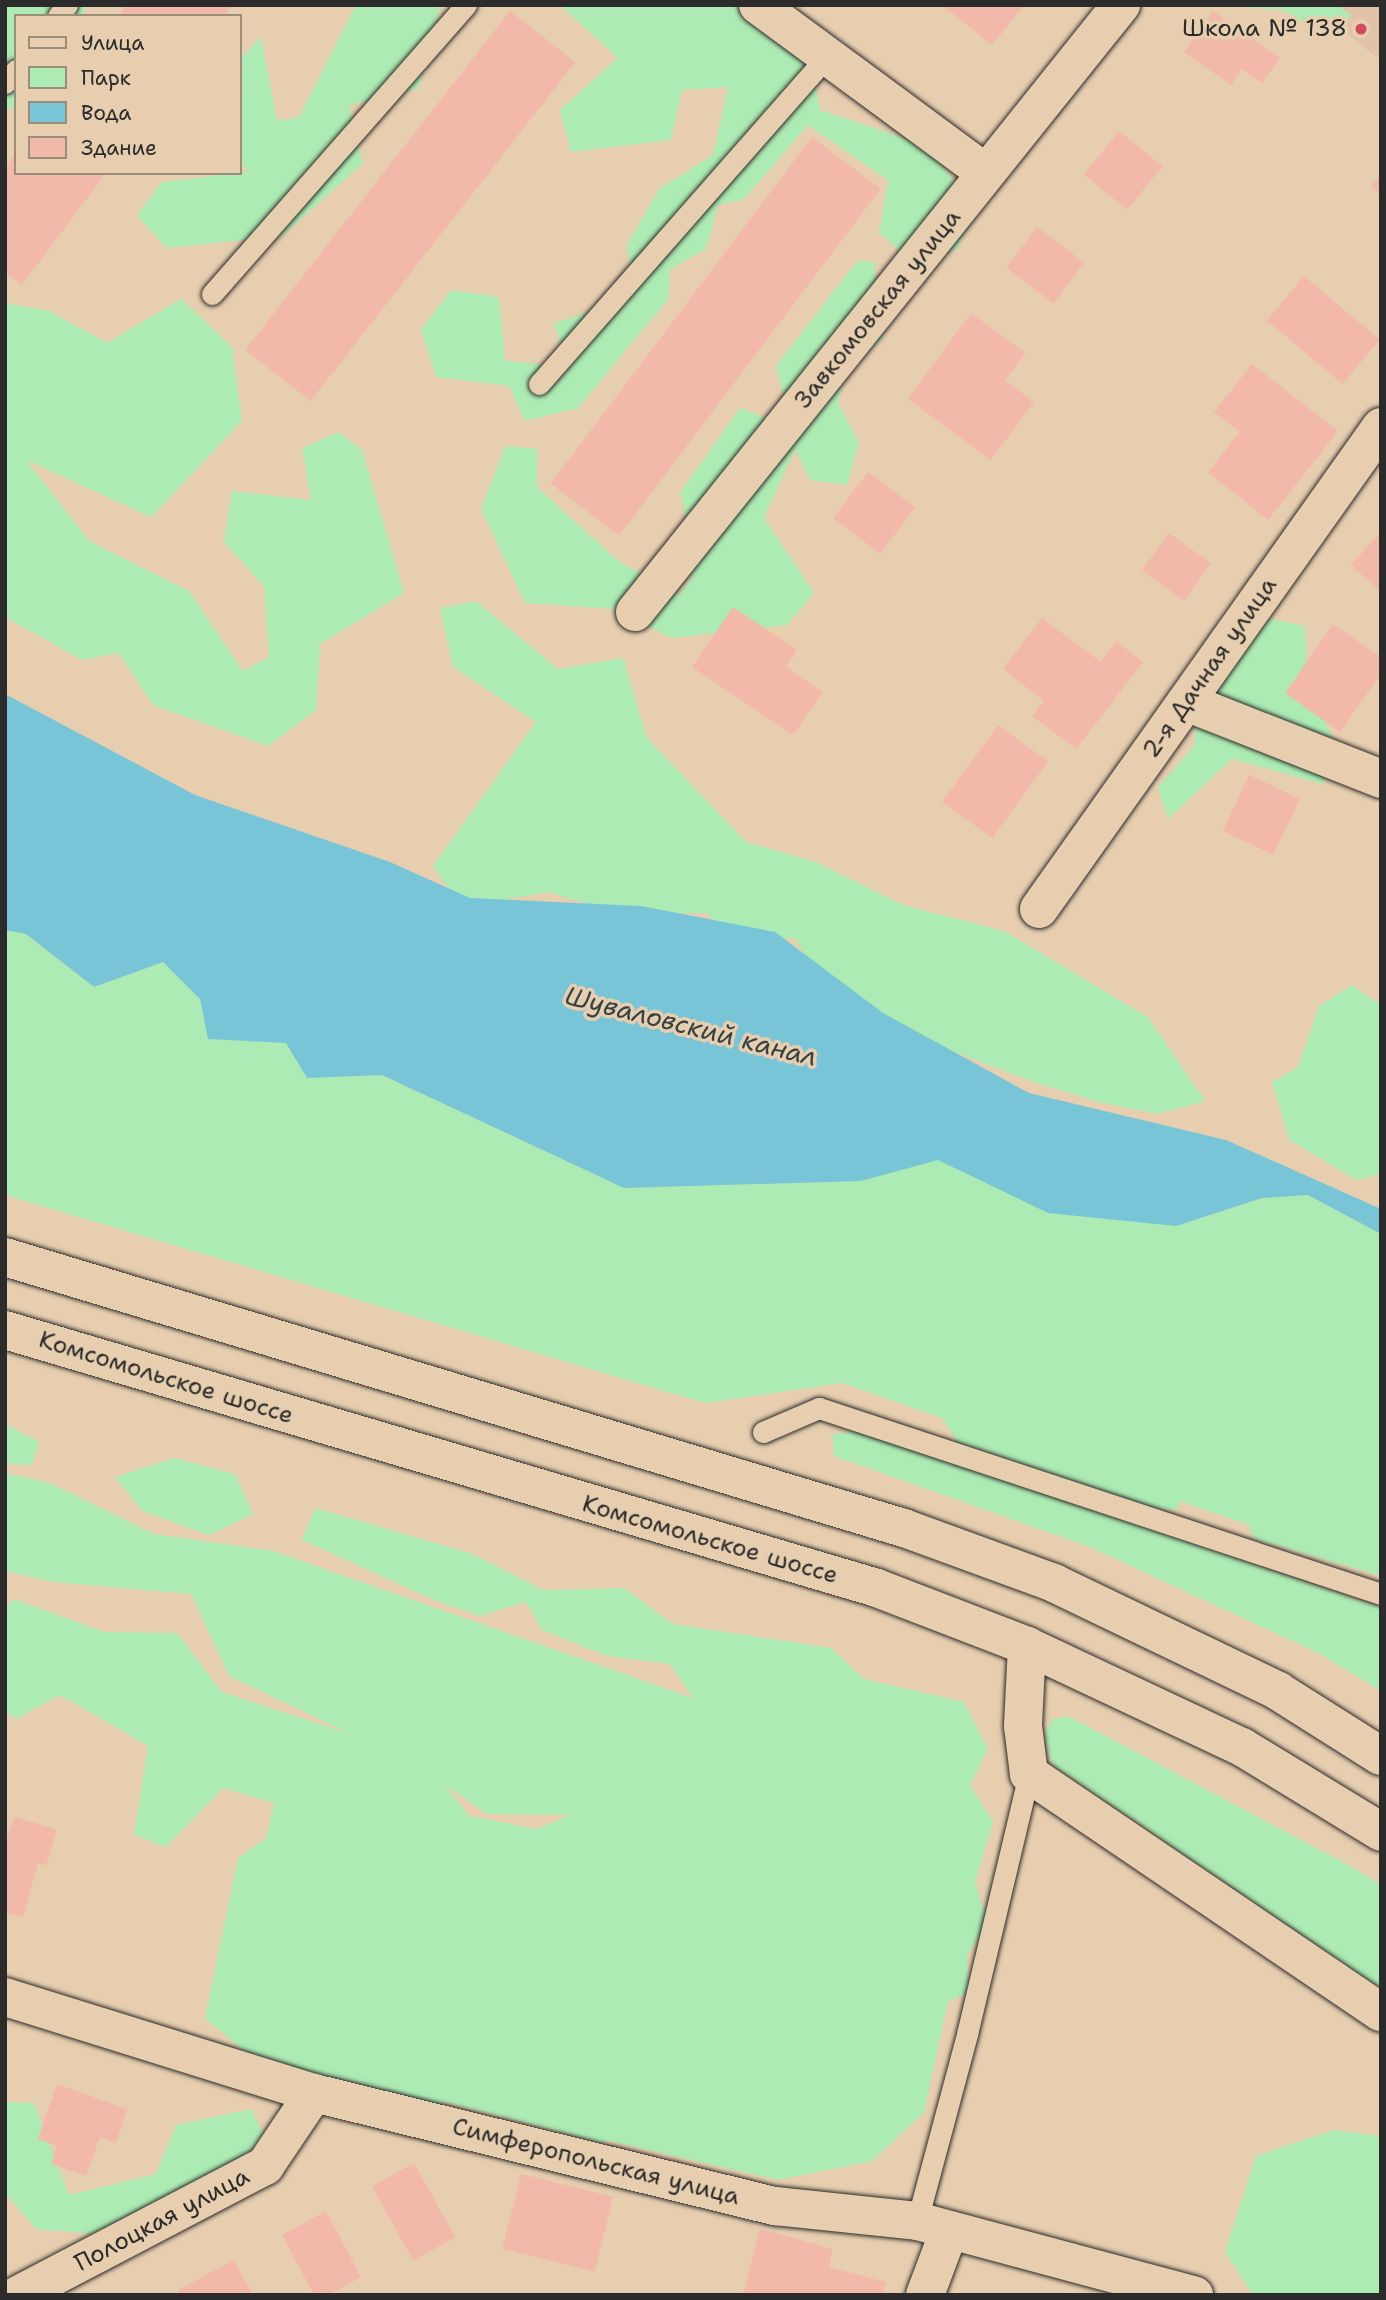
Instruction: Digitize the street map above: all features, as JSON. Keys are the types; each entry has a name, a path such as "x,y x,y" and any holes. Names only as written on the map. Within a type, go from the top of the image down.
{"street":[{"path":"758,5 986,173"},
{"name":"Завкомовская улица","path":"635,612 1121,5"},
{"name":"2-я Дачная улица","path":"1039,909 1381,427"},
{"path":"1186,702 1381,779"},
{"path":"5,1257 916,1532 1054,1583 1154,1631 1278,1691 1381,1756"},
{"name":"Комсомольское шоссе","path":"5,1330 877,1588 1027,1646 1242,1747 1381,1832"},
{"path":"1027,1646 1023,1726 1029,1774 1381,2012"},
{"name":"Симферопольская улица","path":"5,1997 314,2093 775,2206 933,2226 1194,2295"},
{"name":"Полоцкая улица","path":"18,2295 265,2166 314,2093"},
{"path":"925,2295 933,2226"}],"lane":[{"path":"212,295 466,5"},
{"path":"539,384 827,56"},
{"path":"763,1432 819,1408 1381,1594"},
{"path":"933,2226 967,2034 1029,1774"}],"shaded area":[{"name":"Школа № 138","path":"1313,5 1381,5 1381,53 1377,58"}],"green space":[{"path":"5,5 85,5 85,14 14,14 14,108 5,108"},
{"path":"356,5 441,5 418,89 349,105 363,163 282,236 166,248 137,215 162,182 242,175 247,172 242,163 242,57 261,37 277,121 299,117"},
{"path":"560,5 734,5 804,27 820,110 922,144 977,206 956,251 905,255 879,233 888,180 808,125 744,199 718,205 706,249 670,269 668,299 578,408 525,421 509,386 436,377 421,329 451,290 499,297 505,361 568,367 554,323 633,299 627,245 659,189 713,155 728,87 682,90 671,140 571,152 560,110 618,58"},
{"path":"1212,5 1338,5 1352,16 1325,36 1283,10"},
{"path":"857,261 874,262 883,339 846,365 838,402 859,443 847,485 810,480 795,449 764,518 814,593 787,625 671,638 614,609 525,603 481,509 505,446 537,449 537,487 618,561 679,595 693,576 681,491 740,408 791,428 776,366"},
{"path":"181,299 232,347 242,421 151,517 26,460 89,541 189,591 243,671 269,657 264,586 224,542 232,491 311,500 302,448 339,432 362,450 404,593 320,644 316,710 268,746 153,705 119,653 82,660 5,617 5,303 50,311 107,343"},
{"path":"476,601 558,669 623,658 647,738 746,842 816,862 903,905 1004,931 1148,1017 1205,1101 1158,1114 1098,1102 1031,1081 904,1033 825,988 795,938 739,941 705,913 620,914 549,892 461,907 433,866 536,722 453,667 440,608"},
{"path":"1241,613 1305,626 1307,687 1342,755 1323,784 1232,759 1168,819 1158,787 1195,745 1194,693"},
{"path":"5,930 26,934 94,987 163,962 200,999 209,1039 286,1043 306,1076 382,1075 624,1188 861,1181 938,1159 1048,1213 1204,1217 1262,1198 1308,1195 1381,1234 1381,1576 1253,1538 1249,1525 1179,1501 1178,1509 1151,1509 959,1444 942,1418 842,1383 705,1403 5,1195"},
{"path":"1352,985 1381,1005 1381,1174 1357,1180 1289,1140 1272,1082 1298,1067 1319,1006"},
{"path":"5,1424 39,1442 32,1465 5,1464"},
{"path":"862,1431 1381,1608 1381,1691 1320,1654 1090,1547 834,1456 832,1434"},
{"path":"174,1458 235,1474 253,1514 209,1535 142,1511 115,1477"},
{"path":"5,1473 50,1483 154,1534 273,1551 693,1698 670,1664 607,1656 542,1630 526,1602 479,1616 434,1600 302,1540 315,1508 473,1554 543,1590 624,1588 673,1624 831,1648 864,1679 964,1702 988,1749 970,1785 993,1822 975,1882 988,1924 967,1955 969,1993 948,2001 924,2112 872,2161 778,2180 606,2140 604,2143 442,2101 440,2117 250,2056 205,2018 238,1858 266,1838 274,1803 223,1788 166,1847 134,1835 148,1746 60,1695 16,1719 5,1711 5,1607 14,1599 104,1632 177,1633 222,1692 351,1734 229,1676 191,1594 54,1582 5,1571","holes":["444,1784 487,1814 570,1815 537,1829 469,1816"]},
{"path":"1068,1716 1381,1885 1381,1989 1052,1764 1044,1735 1052,1719"},
{"path":"5,2102 34,2103 69,2195 156,2174 176,2125 251,2109 264,2134 233,2171 107,2235 36,2229 5,2193"},
{"path":"1334,2130 1381,2136 1381,2295 1253,2295 1225,2252 1256,2156"}],"water":[{"name":"Шуваловский канал","path":"5,694 195,795 390,862 470,898 641,906 775,932 883,1013 1029,1093 1226,1140 1381,1209 1381,1234 1308,1195 1262,1198 1176,1226 1048,1213 938,1160 861,1181 624,1188 382,1075 307,1078 286,1043 208,1039 200,999 163,962 94,987 26,934 5,930"}],"building":[{"path":"127,5 232,5 225,14 120,14"},
{"path":"942,5 1024,5 992,45"},
{"path":"510,11 575,62 311,401 245,350"},
{"path":"1213,11 1280,58 1262,83 1242,69 1231,85 1184,52"},
{"path":"1119,131 1163,166 1127,210 1084,175"},
{"path":"812,137 881,189 619,535 551,484"},
{"path":"14,156 14,175 104,175 22,285 5,272 5,167"},
{"path":"1381,175 1381,195 1371,186"},
{"path":"1037,227 1084,263 1053,303 1006,268"},
{"path":"1304,276 1380,340 1343,384 1267,320"},
{"path":"971,313 1026,353 1005,380 1034,402 991,460 908,399"},
{"path":"1252,364 1338,431 1268,520 1208,472 1240,432 1214,412"},
{"path":"868,472 915,508 880,554 833,518"},
{"path":"1381,532 1381,592 1351,565"},
{"path":"1169,533 1211,564 1184,601 1142,570"},
{"path":"733,607 797,650 786,667 823,692 793,735 692,667"},
{"path":"1042,618 1101,662 1116,641 1143,662 1076,749 1032,716 1044,701 1003,669"},
{"path":"1333,624 1381,657 1381,674 1340,732 1285,693"},
{"path":"998,725 1048,761 992,838 942,802"},
{"path":"1249,775 1300,799 1274,855 1223,831"},
{"path":"14,1817 57,1829 46,1866 38,1863 23,1917 5,1913 5,1843"},
{"path":"57,2084 127,2109 116,2143 100,2137 86,2176 51,2164 57,2146 38,2139"},
{"path":"414,2163 455,2237 413,2261 372,2186"},
{"path":"521,2174 613,2197 595,2272 502,2249"},
{"path":"326,2211 361,2277 328,2295 314,2295 282,2235"},
{"path":"760,2229 833,2249 829,2267 886,2282 882,2295 743,2295"},
{"path":"234,2260 253,2295 180,2295 178,2290"}],"place":[{"name":"Школа № 138","path":"1361,29"}]}
